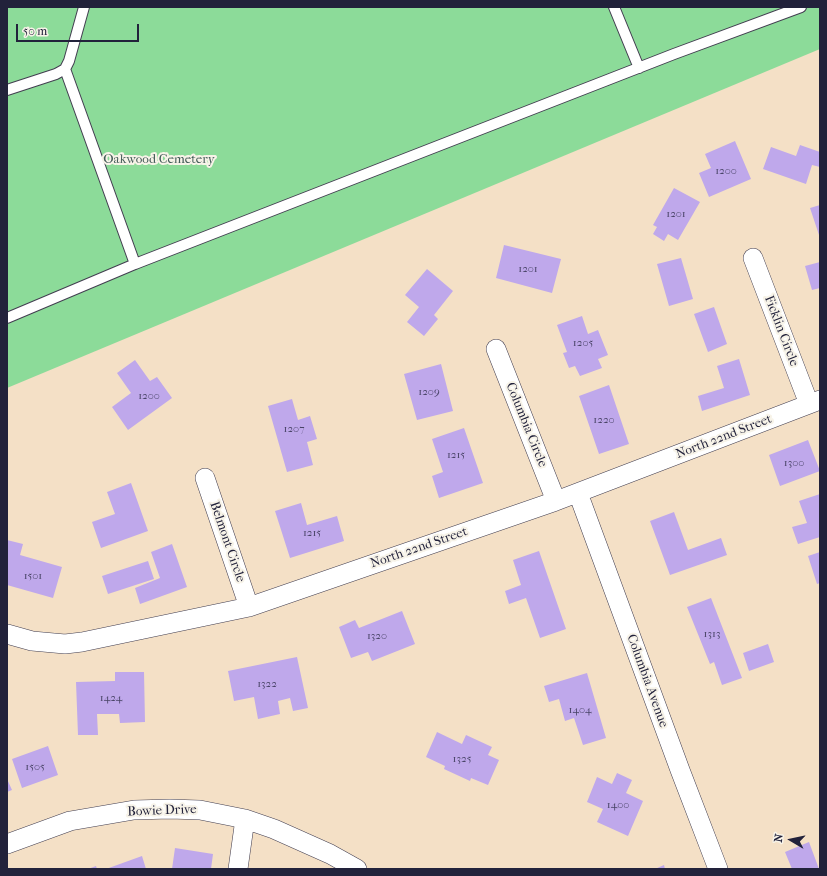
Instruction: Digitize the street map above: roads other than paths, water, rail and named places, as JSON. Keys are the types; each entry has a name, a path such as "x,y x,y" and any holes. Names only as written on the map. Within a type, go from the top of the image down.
{"street":[{"name":"Ficklin Circle","path":"753,258 814,402"},
{"name":"Columbia Circle","path":"496,349 556,501"},
{"name":"North 22nd Street","path":"7,634 32,641 47,643 76,643 249,607 556,501 814,402"},
{"name":"Belmont Circle","path":"206,478 249,607"},
{"name":"Columbia Avenue","path":"578,493 718,869"},
{"name":"Bowie Drive","path":"7,844 70,821 134,810 170,808 200,810 245,819 274,829 330,854 357,869"},
{"path":"238,869 245,819"}],"lane":[{"path":"7,90 56,74 65,69 69,61 84,7"},
{"path":"614,7 638,68"},
{"path":"7,318 135,264 638,68 801,7"},
{"path":"65,69 135,264"}],"park label":[{"name":"Oakwood Cemetery","path":"159,160"}]}
